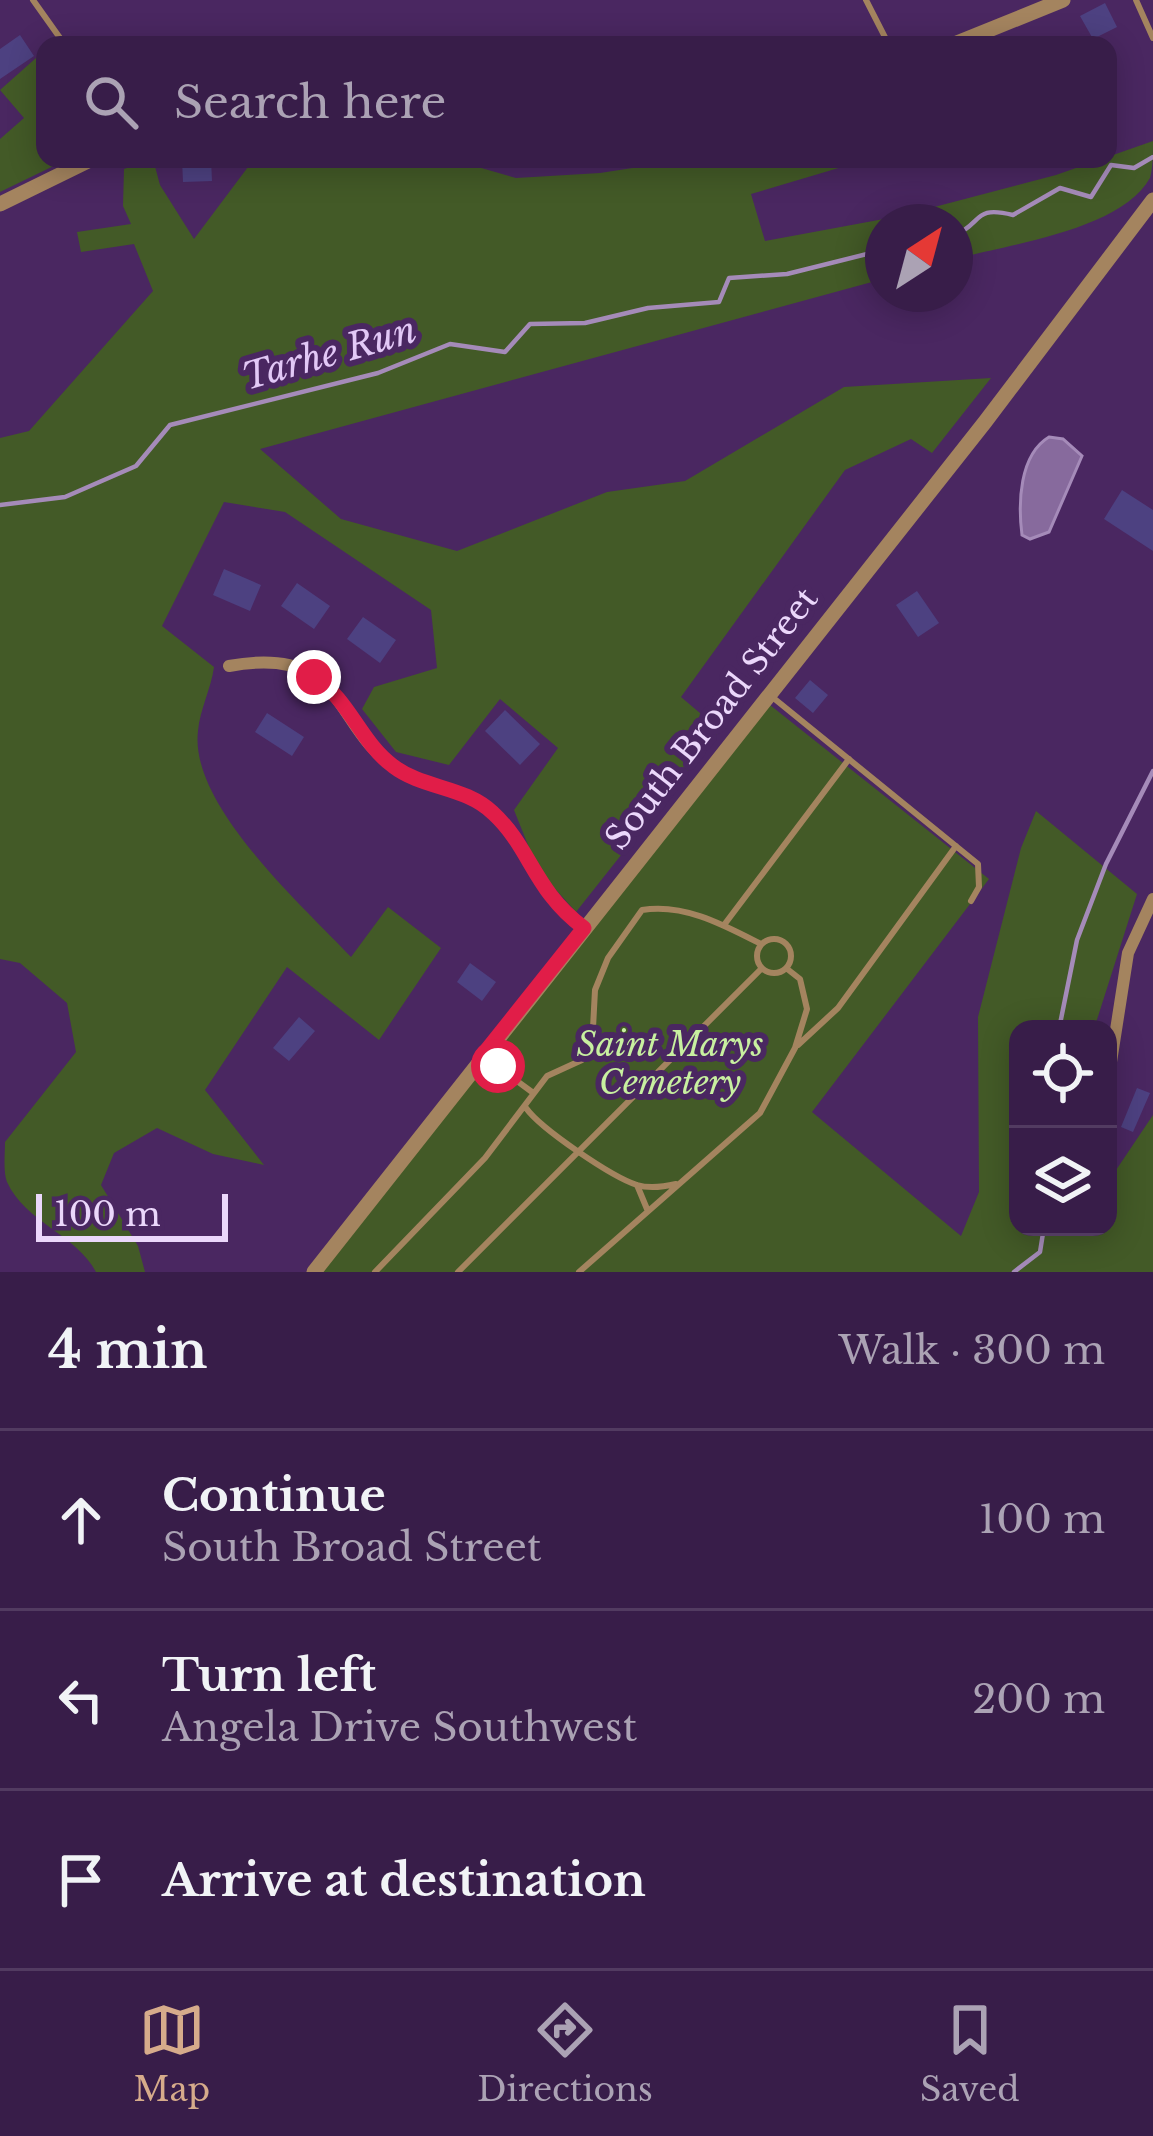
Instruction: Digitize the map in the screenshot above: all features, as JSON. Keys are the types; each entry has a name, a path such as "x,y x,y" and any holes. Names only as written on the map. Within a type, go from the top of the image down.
{"street":[{"path":"974,36 1063,0"},
{"path":"0,204 74,168"},
{"name":"South Broad Street","path":"314,1272 1153,200"},
{"path":"230,666 282,665 328,686 395,768 464,794 496,815 548,898 584,928"},
{"path":"1117,1023 1128,953 1153,899"}],"lane":[{"path":"33,0 58,36"},
{"path":"866,0 884,36"},
{"path":"1136,0 1153,37"},
{"path":"769,693 978,864 980,887 971,901"},
{"path":"724,925 849,759"},
{"path":"795,1048 838,1007 956,846"},
{"path":"375,1272 526,1108 532,1092 547,1076 582,1060 592,1047 595,990 608,958 642,910 663,907 724,925 760,944"},
{"path":"773,938 785,943 791,955 787,968 774,973 762,968 756,956 760,944 773,938"},
{"path":"458,1272 762,968"},
{"path":"579,1272 760,1113 795,1048 806,994 787,968"},
{"path":"482,1056 532,1092"},
{"path":"526,1108 554,1137 637,1185 676,1184"},
{"path":"637,1185 647,1210"}],"green space":[{"path":"36,58 36,168 49,168 0,192 0,139 24,118 0,90"},
{"path":"1153,141 1150,178 1136,196 1115,210 1062,232 973,254 973,204 946,204 1076,168 1117,168 1117,154"},
{"path":"127,168 155,168 160,185 194,239 247,168 481,168 516,178 632,168 839,168 751,194 765,241 865,222 865,284 260,449 341,519 457,551 607,492 685,481 844,387 991,378 932,453 911,439 845,470 681,697 720,730 576,912 538,870 514,810 558,748 500,699 449,765 396,752 362,709 374,687 437,668 431,610 285,512 224,502 162,626 214,667 198,731 200,760 211,790 253,853 351,957 388,907 441,948 379,1040 287,967 205,1090 264,1165 213,1154 157,1128 114,1153 101,1185 138,1246 145,1272 96,1272 77,1248 26,1208 7,1182 5,1142 76,1052 67,1003 20,963 0,959 0,438 29,431 153,291 134,244 81,252 77,232 131,224 123,206"},
{"name":"Saint Marys Cemetery","path":"770,705 989,879 812,1112 961,1236 979,1192 978,1017 1021,848 1036,811 1137,894 1097,1020 1009,1020 1009,1236 1117,1236 1117,1169 1153,1115 1153,1272 322,1272"}],"shaded area":[{"path":"1049,437 1063,439 1082,456 1049,532 1030,539 1022,535 1023,481 1032,456"}],"building":[{"path":"1105,3 1117,27 1091,36 1080,16"},
{"path":"20,35 34,56 0,79 0,49"},
{"path":"182,168 211,168 212,181 183,182"},
{"path":"1122,490 1153,510 1153,551 1104,519"},
{"path":"224,569 261,585 250,611 213,595"},
{"path":"297,583 330,606 314,629 281,606"},
{"path":"917,591 939,623 918,637 896,605"},
{"path":"363,617 396,640 380,663 347,639"},
{"path":"810,680 828,695 813,713 795,698"},
{"path":"505,710 540,744 520,765 485,731"},
{"path":"267,713 304,737 292,756 255,732"},
{"path":"470,963 496,982 482,1001 457,982"},
{"path":"299,1017 315,1031 289,1061 273,1048"},
{"path":"1137,1088 1150,1093 1133,1132 1121,1127"}],"waterway":[{"name":"Tarhe Run","path":"1117,166 1134,168 1153,157"},
{"name":"Tarhe Run","path":"973,223 991,212 1013,215 1060,188 1091,197 1109,168"},
{"name":"Tarhe Run","path":"0,505 65,497 136,466 170,425 378,373 450,344 505,352 530,324 585,323 648,308 719,302 729,278 787,274 865,254"},
{"name":"Tarhe Run","path":"1061,1020 1077,940 1106,864 1153,771"},
{"name":"Tarhe Run","path":"1014,1272 1040,1252 1043,1236"}],"route":[{"path":"314,677 341,698 370,743 395,768 464,794 496,815 548,898 584,928 482,1056 498,1066"}]}
